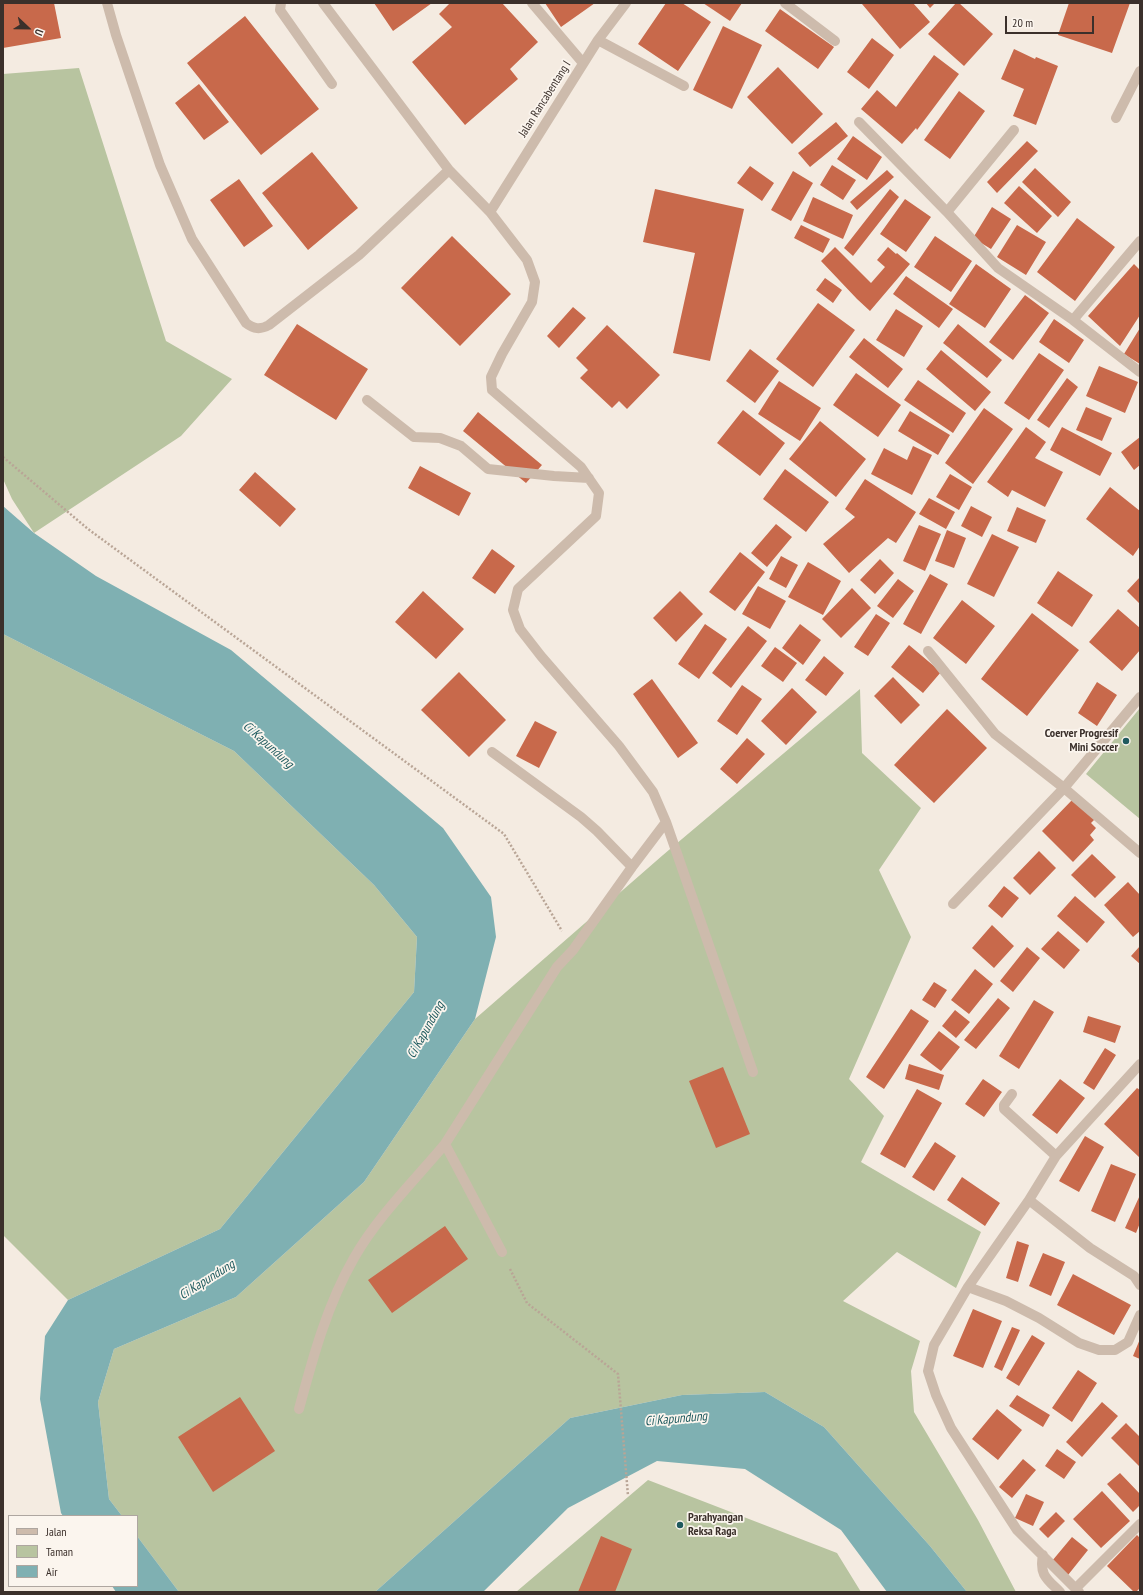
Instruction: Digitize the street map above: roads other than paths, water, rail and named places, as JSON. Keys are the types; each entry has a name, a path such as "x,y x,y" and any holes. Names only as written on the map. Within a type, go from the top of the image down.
{"street":[{"path":"107,3 116,35 160,165 192,239 250,327 256,329 264,328 269,325 359,255 449,170"},
{"path":"281,3 280,10 332,84"},
{"path":"323,3 449,170 490,212 527,260 535,282 532,302 502,354 491,377 492,390 581,467 599,493 596,516 518,589 513,610 520,629 541,656 620,746 653,792 666,822 753,1072"},
{"path":"532,3 583,63"},
{"name":"Jalan Rancabentang I","path":"490,212 583,63 598,40 626,3"},
{"path":"786,3 835,42"},
{"path":"598,40 684,86"},
{"path":"1116,118 1140,71"},
{"path":"859,122 947,212 998,268 1074,320 1140,372"},
{"path":"947,212 1014,130"},
{"path":"1074,320 1140,241"},
{"path":"367,400 414,437 440,438 461,446 488,469 589,478"},
{"path":"928,651 995,734 1064,788 1140,853"},
{"path":"953,904 1064,788 1140,697"},
{"path":"492,752 581,817 597,831 632,867"},
{"path":"299,1409 314,1352 333,1300 355,1257 376,1225 445,1144 489,1078 557,967 574,950 632,867 666,822"},
{"path":"1140,1064 1056,1156 1029,1200 968,1288 934,1345 928,1370 936,1395 951,1428 1017,1530 1077,1590 1140,1524"},
{"path":"1012,1094 1004,1105 1004,1109 1056,1156"},
{"path":"445,1144 502,1252"},
{"path":"1029,1200 1090,1248 1134,1276 1140,1285"},
{"path":"968,1288 1006,1301 1039,1318 1079,1343 1099,1350 1115,1350 1128,1342 1140,1315"},
{"path":"1043,1555 1041,1566 1044,1576 1060,1592"}],"water":[{"name":"Ci Kapundung","path":"3,506 34,533 96,576 231,650 443,828 491,897 496,937 475,1019 364,1182 236,1297 114,1349 98,1402 109,1499 121,1515 62,1515 61,1513 40,1399 45,1336 68,1300 220,1229 414,992 417,937 374,885 234,751 3,634"},
{"name":"Ci Kapundung","path":"765,1392 824,1427 930,1546 967,1592 887,1592 841,1530 745,1469 657,1461 568,1508 483,1592 375,1592 570,1418 682,1395"},
{"path":"138,1537 179,1592 116,1592 113,1587 138,1587"}],"place":[{"name":"Coerver Progresif Mini Soccer","path":"1126,741"},
{"name":"Parahyangan Reksa Raga","path":"680,1525"}]}
